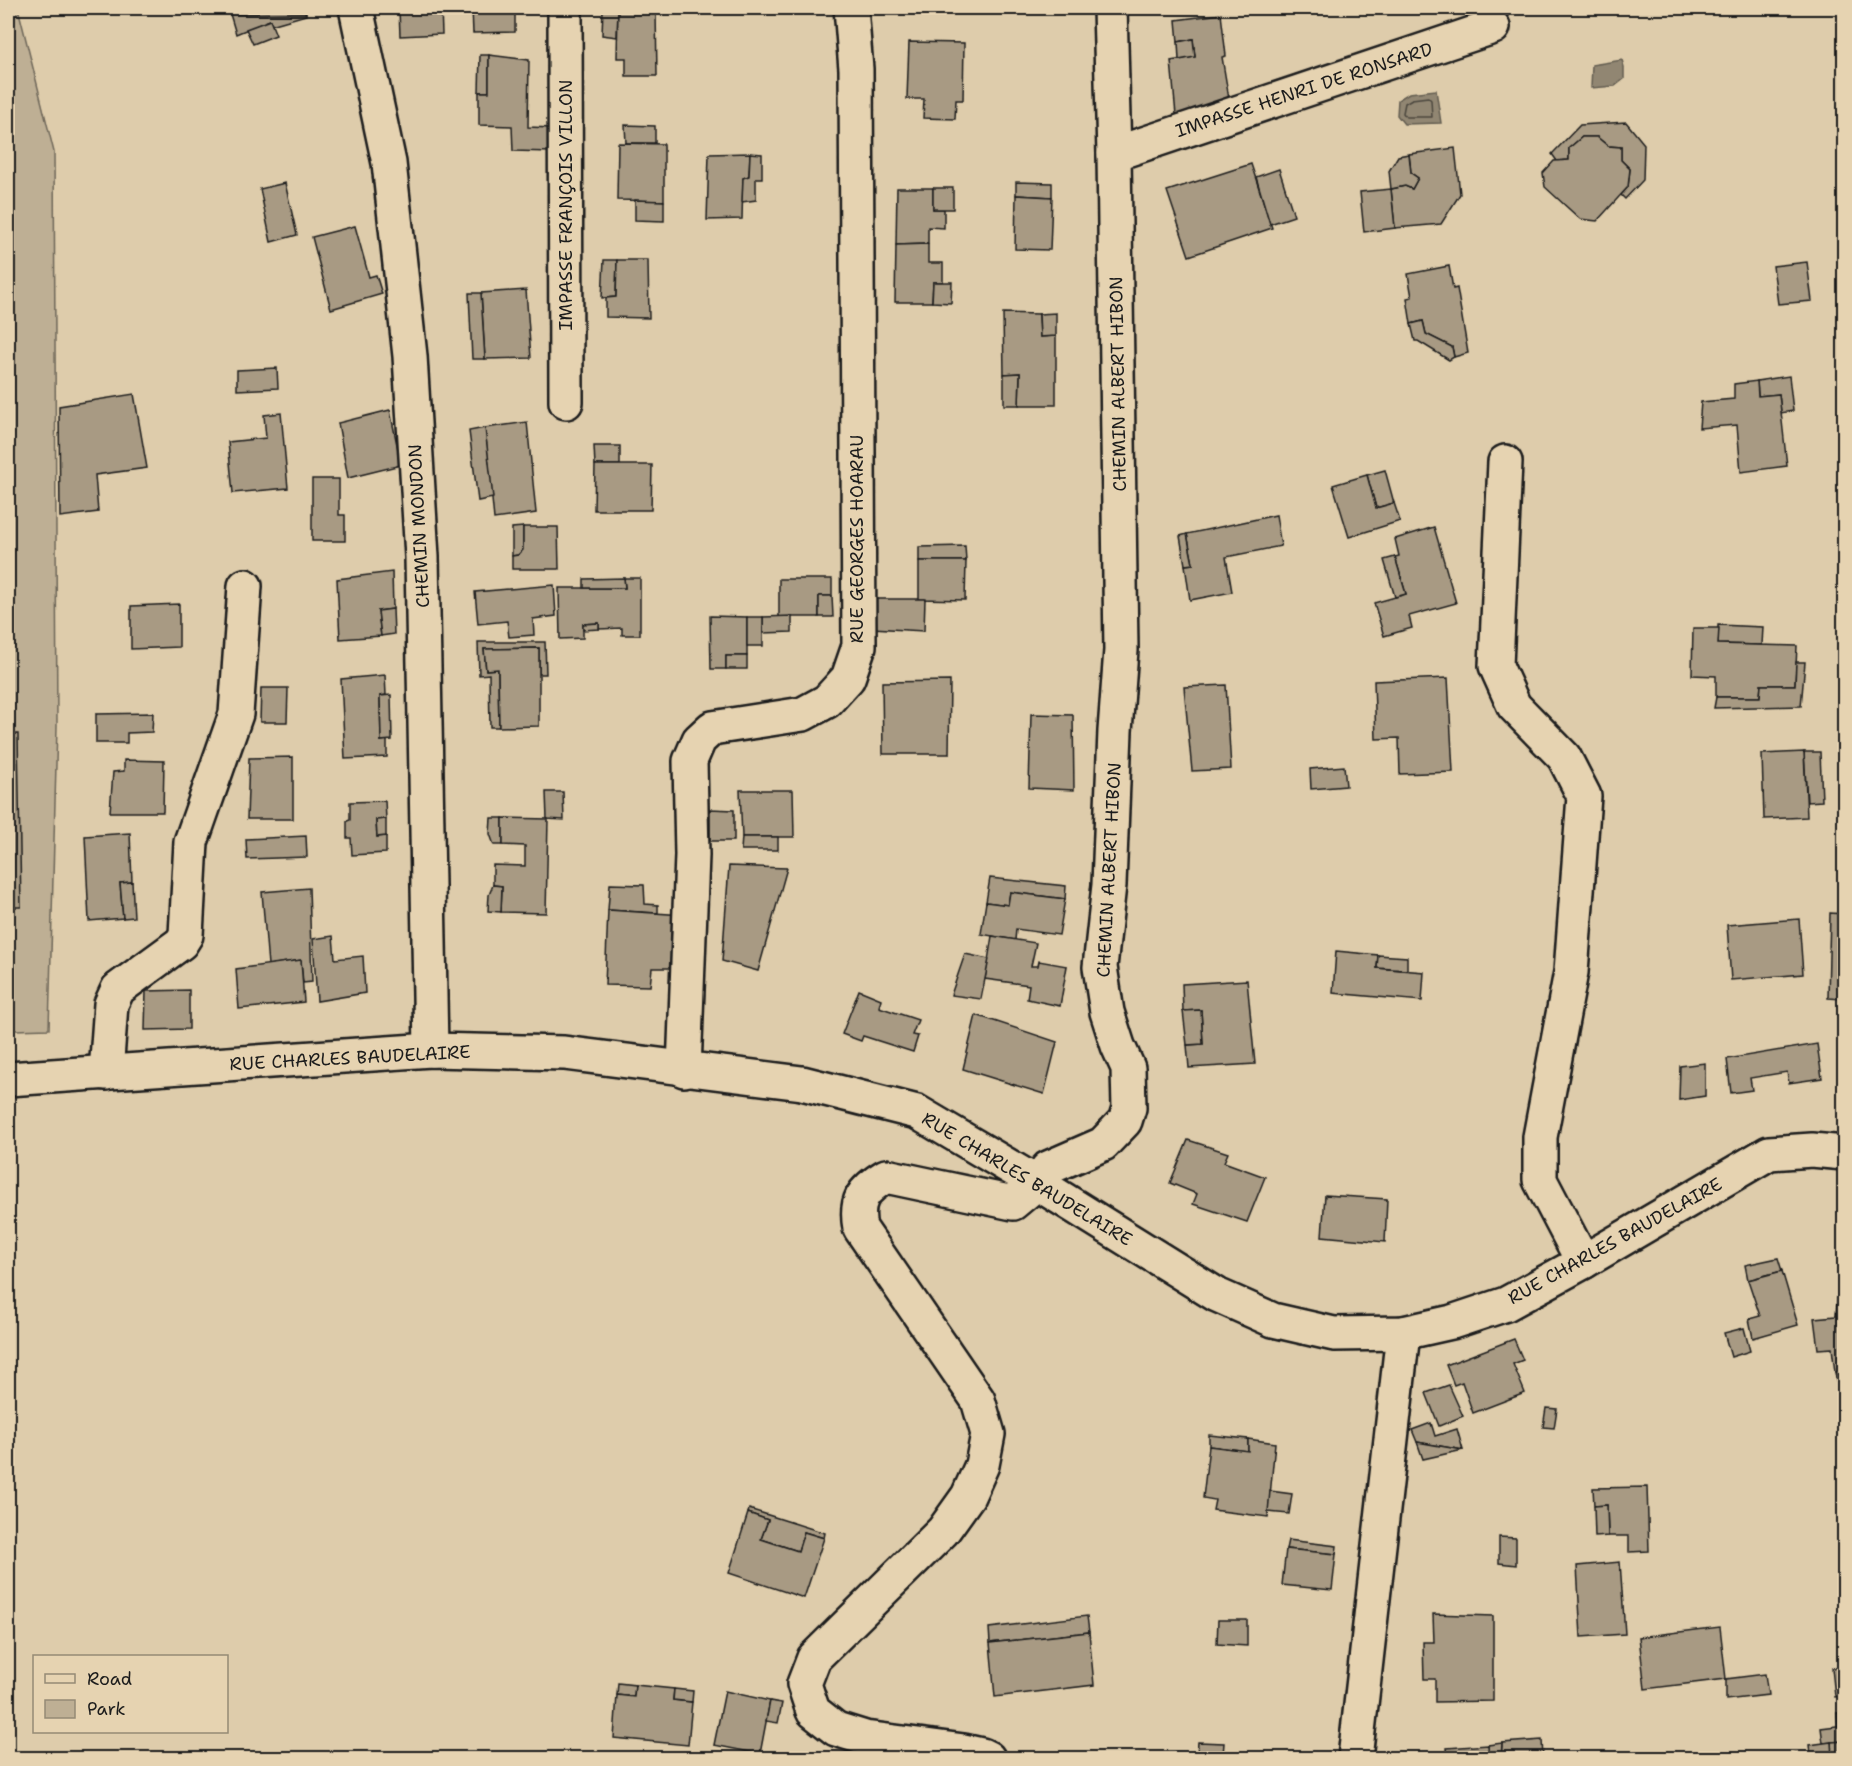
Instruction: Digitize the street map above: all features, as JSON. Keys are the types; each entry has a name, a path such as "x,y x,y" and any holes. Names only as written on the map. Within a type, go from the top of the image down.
{"street":[{"name":"CHEMIN MONDON","path":"356,8 389,163 410,356 422,557 431,1050"},
{"name":"IMPASSE FRANÇOIS VILLON","path":"565,8 566,402"},
{"name":"RUE GEORGES HOARAU","path":"684,1070 692,855 690,761 699,740 712,728 803,714 827,701 848,678 859,646 856,81 851,8"},
{"name":"CHEMIN ALBERT HIBON","path":"987,1758 964,1751 865,1738 836,1729 813,1711 804,1684 814,1658 943,1531 968,1496 982,1466 988,1434 978,1400 860,1228 857,1211 861,1196 872,1184 886,1176 1013,1203 1037,1183 1048,1168 1103,1144 1125,1121 1129,1108 1128,1068 1107,1012 1100,967 1109,885 1115,731 1121,650 1110,8"},
{"name":"IMPASSE HENRI DE RONSARD","path":"1114,154 1493,27"},
{"path":"1505,462 1496,666 1514,706 1564,757 1584,796 1571,972 1540,1137 1540,1179 1583,1262"},
{"path":"106,1073 111,1004 118,988 181,944 186,935 191,842 236,714 245,586"},
{"name":"RUE CHARLES BAUDELAIRE","path":"8,1079 431,1050 564,1053 684,1070 802,1083 917,1112 1037,1183 1217,1295 1273,1320 1334,1334 1403,1333 1452,1322 1506,1304 1583,1262 1769,1153 1812,1150 1845,1153"},
{"path":"1355,1758 1403,1333"}],"green space":[{"path":"8,8 18,8 54,152 57,726 49,1029 14,1030 8,1035"}],"water":[{"path":"1622,60 1624,79 1615,86 1591,88 1592,65"},
{"path":"1436,90 1441,123 1404,124 1397,115 1398,100 1409,93"}],"building":[{"path":"227,8 304,8 306,13 230,14"},
{"path":"399,8 441,8 442,34 400,36"},
{"path":"472,8 515,8 515,32 473,33"},
{"path":"603,8 639,8 639,11 618,10 617,37 602,35"},
{"path":"618,10 656,11 657,76 626,76 626,58 617,58"},
{"path":"306,13 306,15 271,25 270,20 236,34 230,14"},
{"path":"1221,14 1226,56 1222,57 1229,99 1176,115 1171,61 1195,57 1193,39 1178,42 1176,20"},
{"path":"270,20 276,35 253,44 246,29"},
{"path":"1193,39 1195,57 1179,60 1178,42"},
{"path":"909,42 964,43 963,100 956,100 955,119 923,118 924,99 907,99"},
{"path":"480,55 489,55 489,92 479,92"},
{"path":"489,55 529,60 528,127 552,128 552,152 513,151 512,126 479,125 479,92 489,92"},
{"path":"1626,122 1644,144 1643,180 1625,199 1621,195 1628,187 1630,169 1621,160 1621,147 1608,146 1597,137 1582,137 1569,148 1569,160 1557,161 1552,154 1580,125"},
{"path":"625,125 655,126 655,143 626,143"},
{"path":"1582,137 1597,137 1608,146 1621,147 1621,160 1630,169 1628,187 1597,221 1580,219 1545,187 1543,173 1554,161 1569,160 1569,148"},
{"path":"618,143 664,144 664,201 617,200"},
{"path":"1455,148 1460,194 1441,224 1395,228 1391,189 1405,186 1412,189 1418,178 1411,173 1409,154"},
{"path":"750,153 749,176 743,178 742,219 707,220 709,154"},
{"path":"750,153 762,154 762,178 756,178 756,200 742,202 743,178 749,176"},
{"path":"1409,154 1411,173 1418,178 1412,189 1405,186 1391,189 1389,171 1398,156"},
{"path":"1251,164 1272,228 1189,256 1167,191"},
{"path":"1279,169 1294,216 1270,224 1256,177"},
{"path":"1016,182 1052,183 1052,197 1016,195"},
{"path":"285,183 297,235 271,242 260,189"},
{"path":"897,188 933,188 933,209 944,209 944,228 928,227 928,244 896,245"},
{"path":"933,188 953,188 953,209 933,209"},
{"path":"1391,189 1395,228 1364,232 1360,192"},
{"path":"1016,195 1052,197 1050,250 1015,249"},
{"path":"635,200 664,201 664,221 635,220"},
{"path":"355,226 369,277 376,275 382,294 331,309 312,237"},
{"path":"928,244 928,263 943,263 943,282 933,282 932,302 895,302 896,245"},
{"path":"604,260 617,260 616,297 602,298"},
{"path":"617,260 648,260 649,318 606,317 606,298 616,297"},
{"path":"1807,262 1812,301 1778,304 1773,266"},
{"path":"1449,266 1453,289 1457,288 1468,353 1454,357 1452,347 1426,334 1423,321 1411,324 1407,298 1412,297 1408,274"},
{"path":"933,282 952,282 951,303 932,302"},
{"path":"526,290 531,358 485,359 481,293"},
{"path":"469,293 481,293 485,359 472,359"},
{"path":"1003,313 1039,314 1040,337 1056,336 1056,405 1019,405 1020,373 1004,374"},
{"path":"1056,313 1056,336 1040,337 1039,314"},
{"path":"1423,321 1426,334 1452,347 1454,357 1449,360 1415,341 1411,324"},
{"path":"277,368 278,388 237,390 237,370"},
{"path":"1020,373 1019,405 1004,405 1004,374"},
{"path":"1789,376 1793,411 1781,413 1779,394 1758,396 1757,381"},
{"path":"1757,381 1758,396 1779,394 1787,466 1741,472 1737,425 1699,428 1701,402 1734,399 1734,384"},
{"path":"134,394 147,468 95,475 98,512 60,517 59,406"},
{"path":"390,410 401,465 348,478 338,423"},
{"path":"281,413 288,488 233,493 228,442 266,438 264,415"},
{"path":"527,422 536,513 494,519 485,428"},
{"path":"485,428 493,498 478,501 469,431"},
{"path":"594,446 620,446 620,465 595,465"},
{"path":"595,465 652,465 651,510 594,510"},
{"path":"1385,470 1394,503 1376,508 1367,475"},
{"path":"1367,475 1376,508 1394,503 1400,521 1349,537 1333,485"},
{"path":"312,479 339,479 339,515 345,515 345,541 312,541"},
{"path":"1276,515 1281,546 1226,557 1232,592 1190,600 1185,565 1193,564 1187,534"},
{"path":"523,527 523,550 518,555 512,556 512,528"},
{"path":"523,527 558,527 559,569 512,569 512,556 518,555 523,550"},
{"path":"1434,527 1456,603 1409,616 1412,628 1384,636 1374,603 1406,594 1395,557 1399,556 1395,539"},
{"path":"1187,534 1193,564 1185,565 1180,536"},
{"path":"965,546 966,561 919,561 919,547"},
{"path":"1395,557 1406,594 1395,597 1384,560"},
{"path":"919,561 966,561 965,600 919,599"},
{"path":"392,572 393,609 378,611 381,636 340,639 337,579"},
{"path":"624,578 640,578 640,635 622,635 622,628 599,629 599,623 583,624 583,638 560,639 559,588 625,588"},
{"path":"624,578 625,588 584,588 584,579"},
{"path":"779,579 832,579 832,596 819,596 819,617 779,617"},
{"path":"554,585 556,616 533,619 534,635 509,637 507,621 478,624 475,592"},
{"path":"819,596 832,596 833,617 819,617"},
{"path":"873,599 925,599 924,631 872,628"},
{"path":"179,604 179,647 131,649 131,606"},
{"path":"393,609 394,634 381,636 378,611"},
{"path":"710,616 747,617 747,656 726,656 726,669 711,669"},
{"path":"792,616 792,632 763,633 763,617"},
{"path":"747,617 763,617 763,646 747,646"},
{"path":"599,623 599,629 583,630 583,624"},
{"path":"1718,625 1763,627 1762,645 1718,644"},
{"path":"1693,628 1719,628 1718,644 1797,646 1795,685 1761,685 1760,697 1716,697 1716,676 1692,675"},
{"path":"478,642 545,642 546,674 539,674 539,648 484,649 486,670 498,669 499,727 490,727 489,674 479,675"},
{"path":"539,648 539,726 499,727 498,669 486,670 484,649"},
{"path":"726,656 747,656 747,669 726,669"},
{"path":"1796,662 1805,662 1801,706 1714,708 1716,697 1760,697 1761,685 1795,685"},
{"path":"385,675 386,695 380,696 381,741 387,740 387,757 345,759 341,679"},
{"path":"1448,678 1453,772 1400,774 1399,738 1376,739 1374,681"},
{"path":"950,681 949,754 883,754 882,682"},
{"path":"1226,685 1231,769 1192,771 1184,687"},
{"path":"261,688 288,688 287,722 260,722"},
{"path":"391,695 392,740 381,741 380,696"},
{"path":"153,713 152,732 127,733 127,743 96,743 96,714"},
{"path":"1031,714 1073,715 1074,790 1029,788"},
{"path":"8,734 18,734 21,907 8,907"},
{"path":"1804,752 1820,752 1822,801 1807,802"},
{"path":"1804,752 1807,817 1764,819 1762,754"},
{"path":"293,757 293,819 247,819 249,758"},
{"path":"124,760 164,761 163,812 110,812 113,772 124,771"},
{"path":"1344,766 1346,786 1311,789 1310,769"},
{"path":"740,790 793,790 794,837 742,837"},
{"path":"546,792 563,792 564,820 547,819"},
{"path":"385,801 386,819 376,820 377,837 386,836 386,853 352,855 351,838 347,838 350,802"},
{"path":"710,809 734,810 734,841 710,841"},
{"path":"491,818 503,818 503,845 494,845 490,834"},
{"path":"503,818 548,819 546,913 501,912 502,886 493,885 493,865 525,866 525,846 503,845"},
{"path":"386,819 386,836 377,837 376,820"},
{"path":"130,833 132,882 120,883 123,918 89,921 85,836"},
{"path":"306,836 307,857 247,859 246,839"},
{"path":"742,837 778,837 778,850 741,850"},
{"path":"729,866 787,868 758,971 722,961"},
{"path":"990,878 1066,886 1065,899 1010,892 1008,905 986,902"},
{"path":"132,882 134,917 123,918 120,883"},
{"path":"610,884 644,885 645,904 658,905 658,913 608,910"},
{"path":"493,885 502,886 501,912 488,911 489,895"},
{"path":"309,888 312,982 303,983 301,960 268,965 262,892"},
{"path":"1010,892 1065,899 1059,935 1016,929 1015,940 981,934 986,902 1008,905"},
{"path":"608,910 684,915 673,968 652,968 650,986 605,985"},
{"path":"1830,913 1844,914 1844,999 1828,998"},
{"path":"1799,919 1803,974 1731,980 1727,925"},
{"path":"333,936 335,959 363,956 365,993 317,1001 313,939"},
{"path":"992,936 1036,943 1031,966 1038,966 1039,961 1067,966 1060,1006 1027,999 1029,985 985,979"},
{"path":"1336,951 1378,955 1377,968 1424,972 1422,1001 1333,993"},
{"path":"965,954 989,959 981,999 951,995"},
{"path":"1378,955 1407,957 1407,970 1377,968"},
{"path":"301,960 304,1002 239,1009 236,969"},
{"path":"1247,980 1255,1064 1189,1068 1187,1045 1203,1044 1201,1010 1183,1011 1182,984"},
{"path":"189,990 189,1029 145,1030 146,991"},
{"path":"859,990 881,999 879,1007 918,1020 912,1035 918,1036 913,1052 863,1036 861,1041 842,1034"},
{"path":"1201,1010 1203,1044 1187,1045 1183,1011"},
{"path":"976,1015 1057,1042 1044,1094 963,1069"},
{"path":"1817,1044 1822,1078 1789,1083 1787,1072 1750,1078 1752,1090 1731,1093 1727,1059"},
{"path":"1705,1063 1705,1096 1679,1100 1680,1066"},
{"path":"1188,1140 1228,1153 1224,1162 1265,1177 1247,1222 1193,1204 1197,1194 1170,1183"},
{"path":"1325,1195 1387,1199 1385,1242 1322,1236"},
{"path":"1778,1258 1782,1271 1748,1280 1745,1265"},
{"path":"1782,1271 1798,1325 1753,1338 1749,1319 1760,1316 1748,1280"},
{"path":"1839,1275 1844,1275 1844,1372 1835,1372 1832,1348 1818,1349 1814,1318 1836,1316"},
{"path":"1744,1328 1750,1351 1731,1357 1724,1333"},
{"path":"1514,1339 1523,1360 1513,1364 1525,1393 1473,1413 1462,1382 1454,1385 1446,1365"},
{"path":"1835,1372 1844,1372 1844,1431"},
{"path":"1449,1385 1463,1416 1439,1426 1426,1393"},
{"path":"1546,1408 1557,1409 1554,1428 1543,1427"},
{"path":"1431,1423 1435,1436 1457,1429 1463,1450 1417,1442 1412,1430"},
{"path":"1209,1435 1248,1439 1248,1451 1209,1446"},
{"path":"1248,1439 1275,1443 1268,1517 1213,1510 1215,1500 1203,1498 1209,1446 1248,1451"},
{"path":"1417,1442 1463,1450 1423,1459"},
{"path":"1647,1487 1649,1551 1629,1552 1629,1536 1608,1536 1607,1505 1594,1506 1593,1488"},
{"path":"1270,1491 1292,1494 1289,1514 1268,1512"},
{"path":"1607,1505 1608,1536 1595,1537 1594,1506"},
{"path":"749,1509 825,1533 824,1538 804,1532 798,1551 761,1539 768,1520 748,1513"},
{"path":"748,1513 768,1520 761,1539 798,1551 804,1532 824,1538 804,1598 729,1573"},
{"path":"1499,1537 1516,1538 1516,1565 1499,1563"},
{"path":"1288,1540 1337,1546 1336,1554 1286,1549"},
{"path":"1286,1549 1336,1554 1332,1590 1282,1585"},
{"path":"1620,1562 1625,1634 1581,1637 1577,1566"},
{"path":"1433,1614 1493,1616 1493,1701 1435,1702 1435,1679 1424,1679 1423,1642 1434,1642"},
{"path":"1087,1616 1089,1632 990,1643 989,1628"},
{"path":"1218,1620 1247,1620 1247,1646 1217,1644"},
{"path":"1720,1627 1726,1679 1645,1689 1639,1637"},
{"path":"1089,1632 1094,1685 995,1697 990,1643"},
{"path":"1844,1667 1844,1696 1835,1697 1832,1668"},
{"path":"1765,1674 1768,1695 1726,1700 1726,1679"},
{"path":"618,1683 635,1685 634,1697 617,1695"},
{"path":"635,1685 674,1689 673,1700 692,1702 688,1745 614,1738 617,1695 634,1697"},
{"path":"674,1689 693,1691 692,1702 673,1700"},
{"path":"725,1691 770,1701 760,1754 714,1745"},
{"path":"770,1701 782,1703 778,1723 766,1721"},
{"path":"1844,1712 1844,1725 1838,1726 1837,1713"},
{"path":"1844,1725 1844,1741 1823,1743 1821,1728"},
{"path":"1542,1740 1543,1758 1501,1758 1502,1743"},
{"path":"1844,1741 1844,1758 1832,1758 1831,1742"},
{"path":"1198,1742 1224,1743 1223,1755 1197,1753"},
{"path":"1831,1742 1832,1758 1795,1758 1794,1754 1810,1753 1809,1745"},
{"path":"1502,1743 1501,1758 1489,1758 1488,1745"},
{"path":"1488,1745 1489,1758 1448,1758 1447,1748"},
{"path":"1175,1752 1223,1755 1223,1758 1174,1758"}]}
